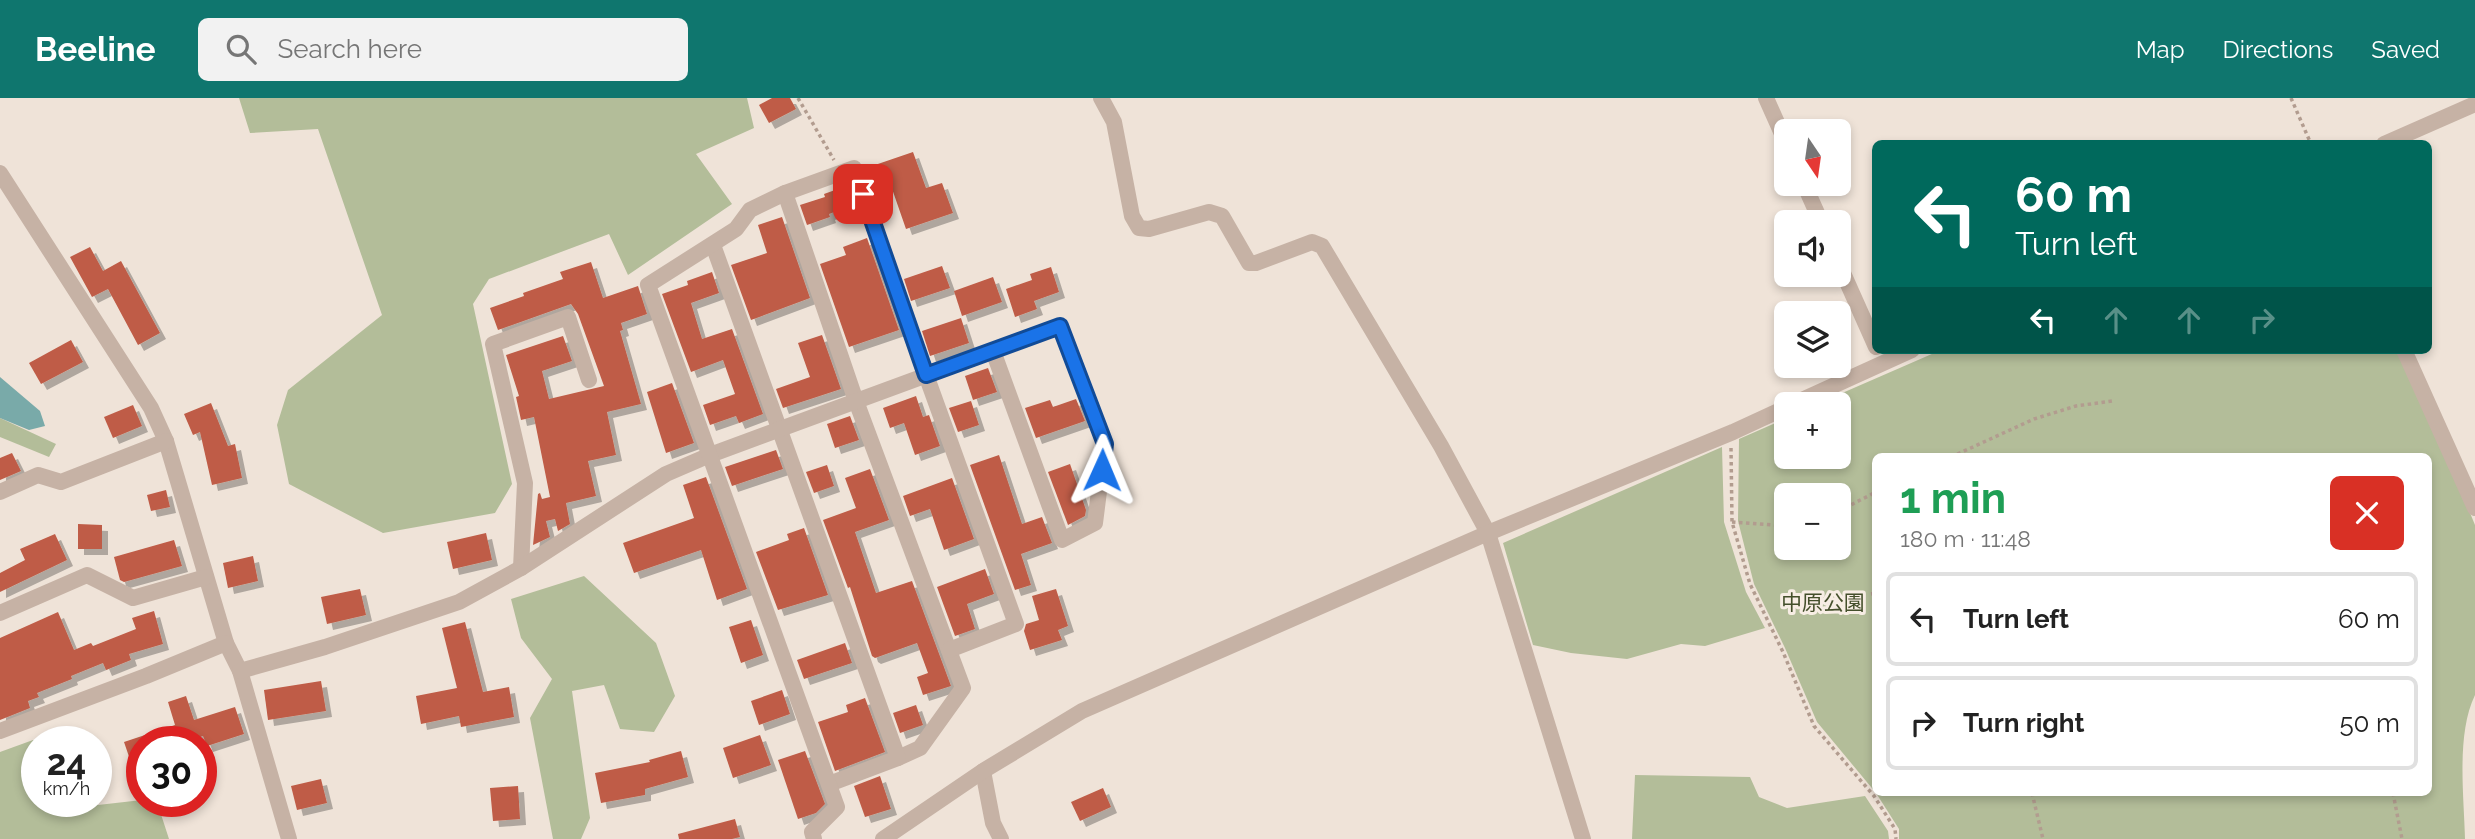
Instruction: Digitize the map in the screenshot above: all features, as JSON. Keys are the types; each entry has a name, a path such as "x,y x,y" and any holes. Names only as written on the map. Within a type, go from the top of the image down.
{"street":[{"path":"1101,98 1114,121 1132,216 1139,228 1149,229 1209,212 1222,216 1249,263 1256,263 1312,242 1322,246 1441,446 1488,533 1583,839"},
{"path":"1766,98 1775,119"},
{"path":"2393,140 2475,104"},
{"path":"814,839 812,832 837,807 648,285 737,229 750,210 785,192 854,168 1016,624 949,650"},
{"path":"0,173 151,408 166,442 226,643 240,671 289,839"},
{"path":"785,192 856,401 963,688 920,748 829,784"},
{"path":"713,245 898,758"},
{"path":"1849,287 1872,337"},
{"path":"521,568 525,483 493,344 568,317 589,380"},
{"path":"240,671 325,647 459,602 521,568 666,474 710,455 1060,326 1105,444 1095,523 1062,540 993,351"},
{"path":"1813,392 1877,354"},
{"path":"2406,354 2475,508"},
{"path":"883,839 983,771 1082,710 1488,533 1774,413"},
{"path":"0,492 38,475 61,482 166,442"},
{"path":"0,614 86,575 133,598 206,577"},
{"path":"0,731 226,643"},
{"path":"983,771 993,823 1001,839"}],"path":[{"path":"799,98 839,172"},
{"path":"2291,98 2309,140"},
{"path":"1960,453 2034,419 2076,406 2112,401"},
{"path":"1733,432 1732,522 1750,584 1783,652 1814,726 1872,794"},
{"path":"1851,505 1872,494"},
{"path":"1732,522 1774,525"},
{"path":"1874,796 1895,829 1896,839"},
{"path":"2033,796 2043,839"},
{"path":"2394,796 2402,839"}],"green space":[{"path":"239,98 747,98 754,128 696,154 732,204 628,275 609,234 489,279 473,304 512,484 495,513 383,533 289,484 277,425 288,390 382,315 318,129 250,133"},
{"name":"中原公園","path":"1932,354 2405,354 2475,525 2475,695 2465,728 2463,746 2465,839 1899,839 1899,829 1878,796 2432,796 2432,453 1872,453 1872,788 1817,722 1754,584 1738,521 1739,439 1774,424 1774,469 1851,469 1851,392 1845,392"},
{"path":"0,418 56,444 49,457 0,437"},
{"path":"1722,447 1724,522 1746,592 1765,628 1705,646 1681,644 1627,659 1571,653 1533,645 1503,543"},
{"path":"584,576 656,643 675,696 654,732 620,729 604,685 572,691 590,818 581,839 553,839 530,718 552,679 521,638 511,599"},
{"path":"21,744 21,817 112,817 112,803 126,802 126,817 162,817 169,839 0,839 0,752"},
{"path":"1635,775 1750,777 1759,797 1787,808 1865,796 1888,831 1889,839 1632,839"}],"water":[{"path":"0,377 40,411 45,426 29,430 0,418"}],"building":[{"path":"772,98 790,98 796,109 769,123 759,105"},
{"path":"913,152 926,188 942,183 953,213 906,229 890,183 880,186 872,166"},
{"path":"849,185 856,204 807,225 800,205"},
{"path":"782,217 810,298 751,320 731,265 767,253 758,225"},
{"path":"867,238 899,330 849,347 820,264 846,255 843,247"},
{"path":"90,247 103,271 121,261 160,333 138,345 108,289 92,297 70,257"},
{"path":"591,262 603,298 638,286 647,314 621,323 623,330 620,331 641,404 607,412 616,455 588,461 596,496 566,503 570,524 558,531 555,519 546,521 550,537 533,545 538,494 540,493 542,499 550,497 534,417 521,420 516,397 519,396 506,355 563,336 572,361 542,371 549,399 604,386 578,314 571,304 498,330 490,308 563,279 560,272"},
{"path":"942,266 950,288 911,301 904,279"},
{"path":"1051,267 1059,292 1034,301 1037,309 1015,317 1006,289 1032,280 1030,274"},
{"path":"712,272 719,293 691,303 702,339 732,329 763,414 739,423 736,416 710,425 703,405 735,394 723,360 691,372 662,294 688,285 687,281"},
{"path":"993,277 1002,302 962,316 954,291"},
{"path":"961,318 969,343 930,356 922,331"},
{"path":"822,335 841,389 783,408 776,389 810,377 798,343"},
{"path":"71,340 83,362 41,384 29,363"},
{"path":"988,368 997,392 973,400 965,376"},
{"path":"672,383 694,443 666,453 647,392"},
{"path":"916,396 923,417 929,415 940,446 915,455 904,423 890,428 883,408"},
{"path":"1076,399 1085,421 1036,438 1025,408 1050,400 1053,407"},
{"path":"971,401 979,425 958,432 949,408"},
{"path":"211,403 228,446 235,444 242,478 212,485 200,432 193,435 184,414"},
{"path":"133,405 142,426 113,438 104,417"},
{"path":"850,416 859,440 835,448 827,424"},
{"path":"776,450 783,469 732,486 725,467"},
{"path":"12,453 21,471 0,480 0,458"},
{"path":"999,455 1022,524 1042,517 1052,543 1021,554 1031,585 1015,590 970,465"},
{"path":"1070,464 1086,510 1085,516 1068,525 1048,472"},
{"path":"827,465 834,486 814,493 806,472"},
{"path":"870,469 889,520 855,532 876,593 912,581 951,686 923,695 917,677 928,673 917,643 875,658 872,656 850,587 848,588 823,520 856,508 845,478"},
{"path":"706,477 747,589 717,600 701,550 634,573 623,543 694,518 683,485"},
{"path":"952,478 974,539 944,550 930,509 910,516 903,496"},
{"path":"166,490 170,507 151,511 147,495"},
{"path":"78,524 102,525 102,549 78,549"},
{"path":"804,528 828,595 778,610 756,552 789,540 787,534"},
{"path":"486,533 492,560 453,569 447,542"},
{"path":"55,534 67,560 0,592 0,573 25,560 20,549"},
{"path":"174,540 182,566 124,582 120,580 114,557"},
{"path":"253,556 258,581 228,588 223,563"},
{"path":"985,569 994,594 967,604 975,629 955,636 937,587"},
{"path":"360,589 366,615 327,624 321,597"},
{"path":"1056,589 1068,626 1058,630 1062,640 1030,650 1024,631 1026,624 1039,620 1032,596"},
{"path":"154,611 163,644 129,654 131,660 106,670 103,663 71,676 72,679 37,693 39,697 28,701 30,708 0,720 0,638 58,612 74,650 91,643 93,646 136,629 132,618"},
{"path":"751,620 763,655 741,663 729,627"},
{"path":"465,622 483,692 509,687 514,717 461,727 459,716 421,724 416,696 457,688 442,628"},
{"path":"845,643 852,663 804,679 797,660"},
{"path":"321,681 326,711 268,720 264,690"},
{"path":"782,690 790,714 759,725 751,701"},
{"path":"186,696 194,720 235,707 244,734 217,743 217,726 172,726 175,725 168,702"},
{"path":"865,698 885,752 835,771 818,722 848,712 846,705"},
{"path":"916,705 923,725 900,733 893,713"},
{"path":"760,735 771,765 733,778 723,748"},
{"path":"681,751 688,777 645,789 645,795 601,803 595,773 650,762 649,760"},
{"path":"805,751 825,804 816,813 798,819 778,760"},
{"path":"880,776 891,809 865,817 854,786"},
{"path":"321,779 327,803 297,810 291,786"},
{"path":"518,786 520,819 493,821 490,788"},
{"path":"1103,788 1111,807 1080,821 1071,802"},
{"path":"735,819 740,837 679,839 678,834"}],"route":[{"path":"863,194 926,375 1060,326 1105,444 1102,470"}]}
